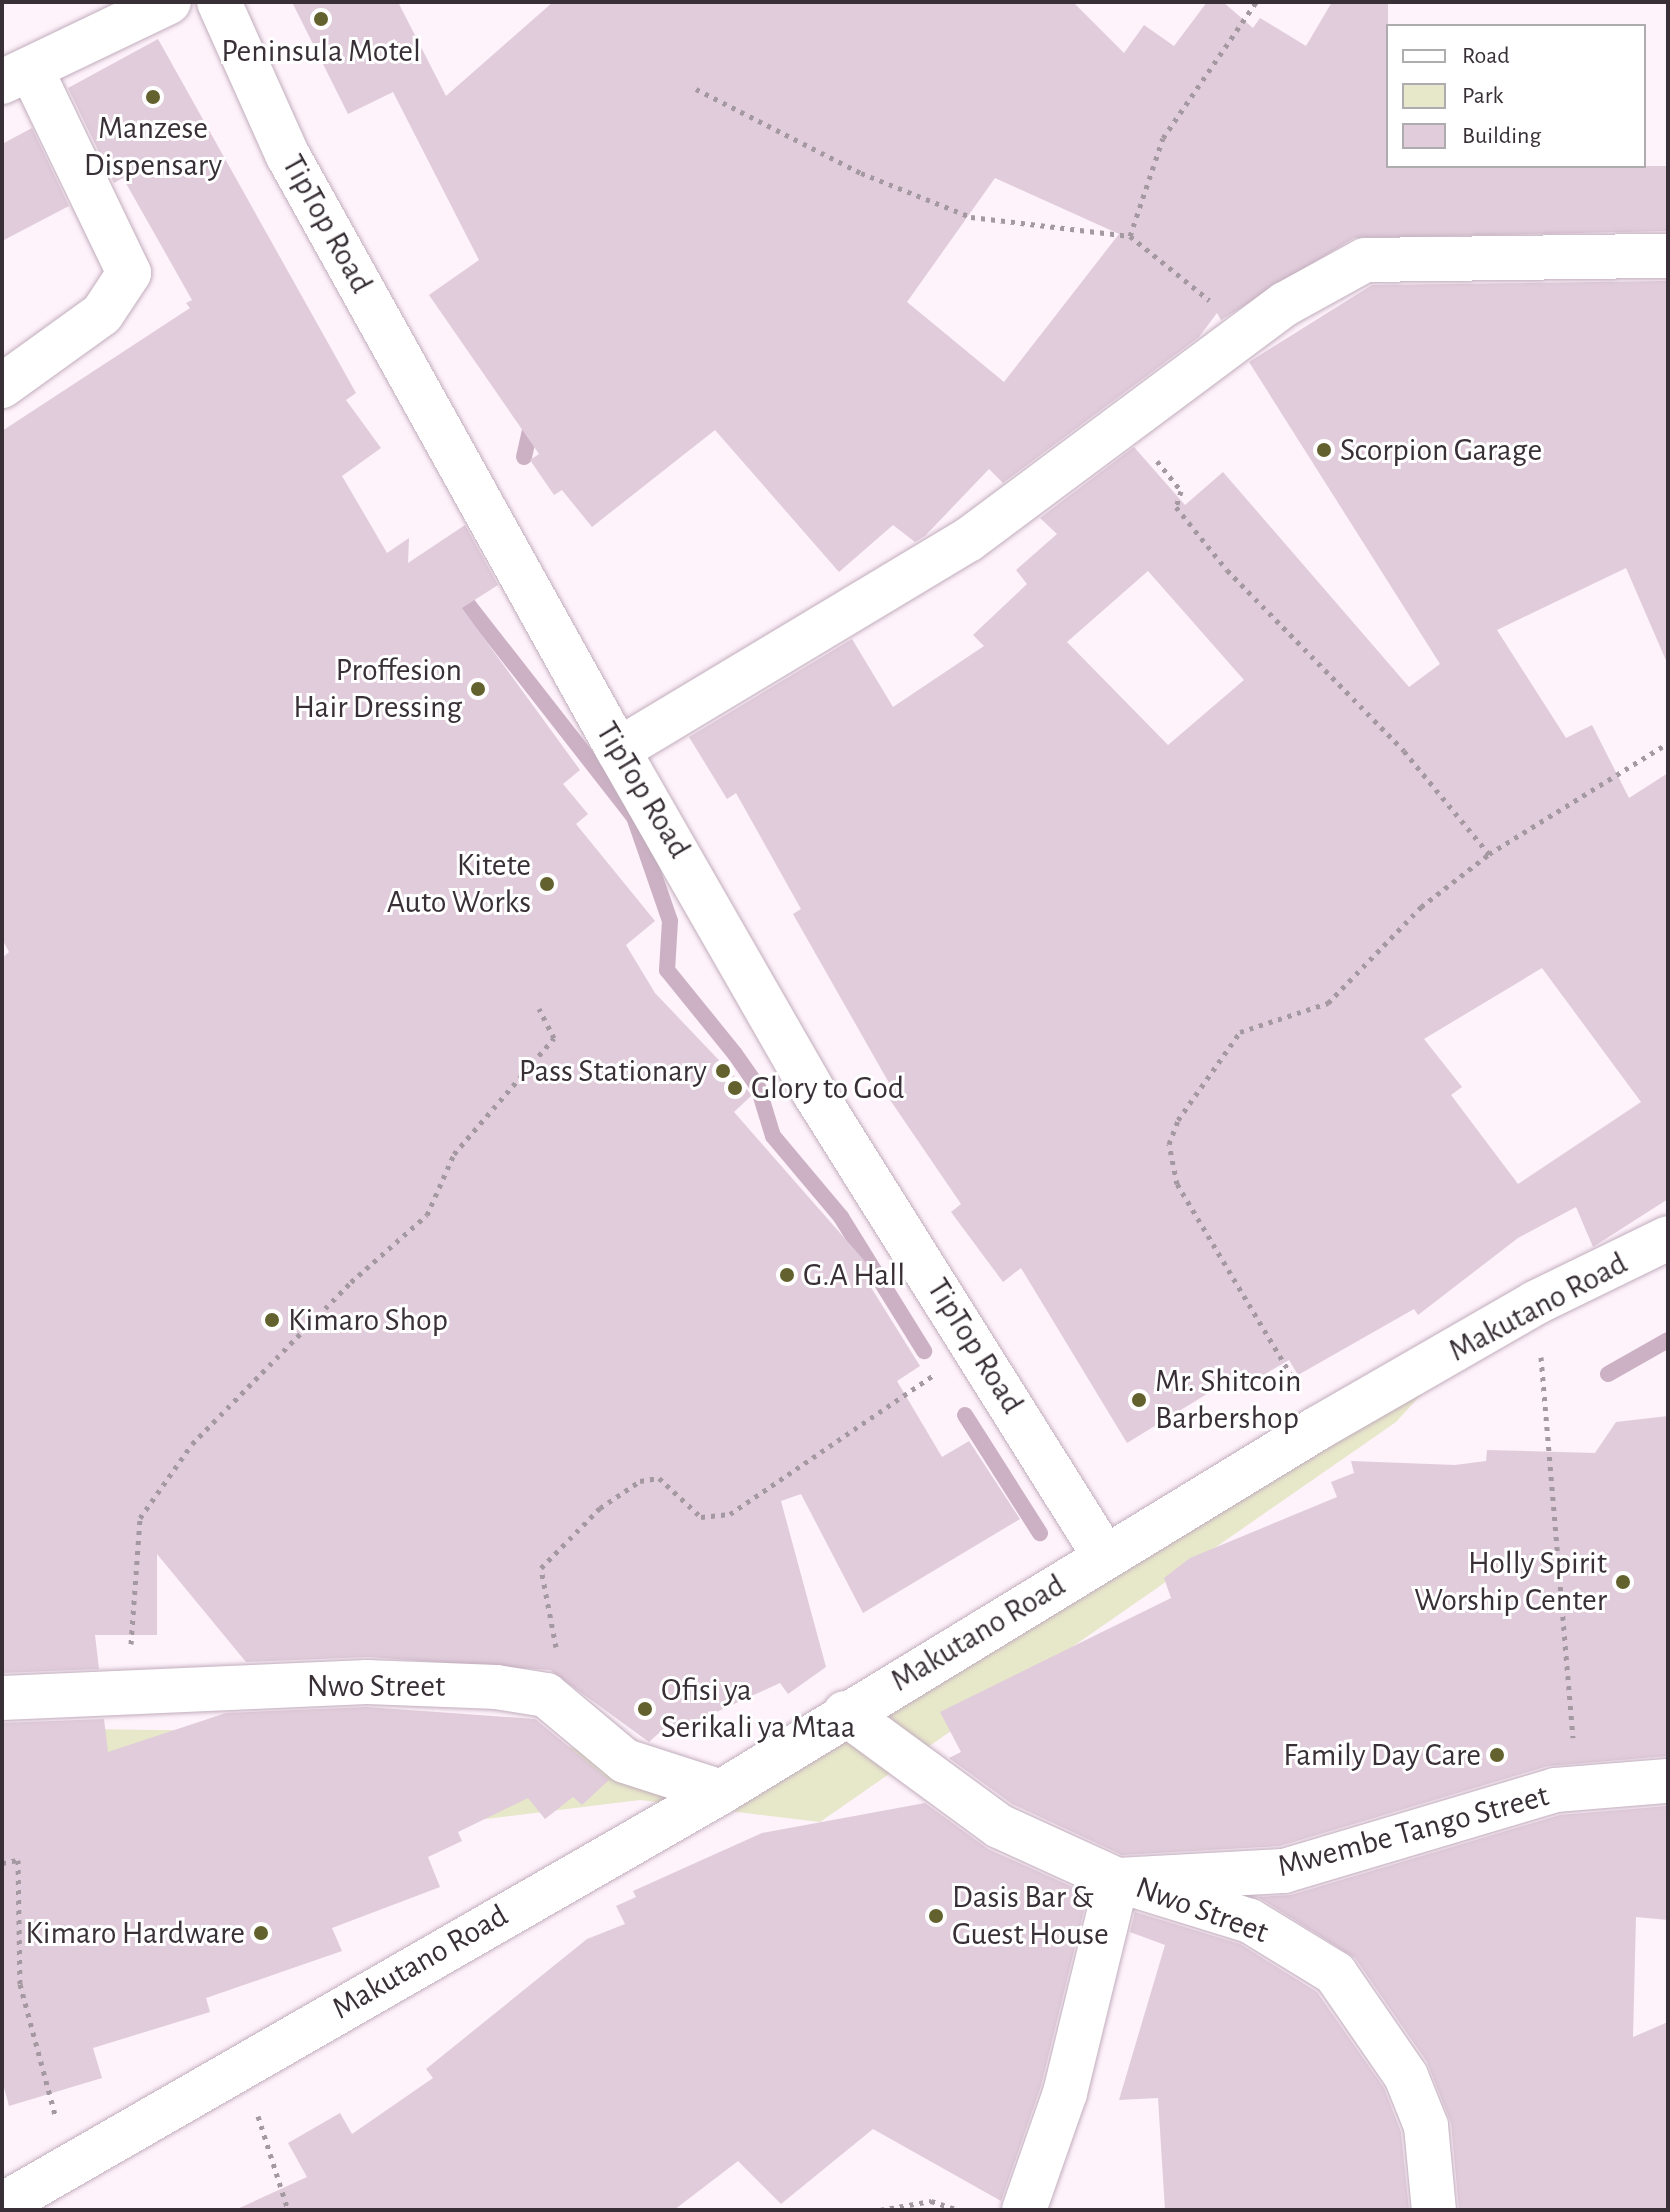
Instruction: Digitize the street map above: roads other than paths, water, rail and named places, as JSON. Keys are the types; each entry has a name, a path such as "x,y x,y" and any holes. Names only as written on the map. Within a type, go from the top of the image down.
{"street":[{"path":"2,386 102,314 129,273 17,77 169,2"},
{"name":"TipTop Road","path":"219,2 287,154 618,750 815,1094 975,1344 1105,1557"},
{"path":"618,750 968,540 1244,340 1285,304 1365,260 1668,256"},
{"name":"Makutano Road","path":"2,2205 242,2064 721,1792 845,1713 1318,1428 1535,1303 1668,1238"},
{"name":"Nwo Street","path":"2,1698 367,1682 546,1695 625,1761 721,1792"},
{"name":"Nwo Street","path":"845,1713 999,1826 1117,1880 1250,1921 1335,1973 1406,2076 1426,2126 1434,2210"},
{"name":"Mwembe Tango Street","path":"1117,1880 1284,1871 1555,1790 1668,1781"},
{"path":"1024,2210 1065,2093 1117,1880"}],"waterway":[{"path":"524,457 533,417"},
{"path":"455,588 634,817 670,921 667,970 758,1087 773,1136 841,1217 924,1351"},
{"path":"1608,1374 1668,1340"},
{"path":"965,1415 1040,1533"}],"place":[{"name":"Peninsula Motel","path":"321,19"},
{"name":"Manzese Dispensary","path":"153,97"},
{"name":"Scorpion Garage","path":"1324,450"},
{"name":"Proffesion Hair Dressing","path":"478,689"},
{"name":"Kitete Auto Works","path":"547,884"},
{"name":"Pass Stationary","path":"723,1071"},
{"name":"Glory to God","path":"735,1088"},
{"name":"G.A Hall","path":"787,1275"},
{"name":"Kimaro Shop","path":"272,1320"},
{"name":"Mr. Shitcoin Barbershop","path":"1139,1400"},
{"name":"Holly Spirit Worship Center","path":"1623,1582"},
{"name":"Ofisi ya Serikali ya Mtaa","path":"645,1709"},
{"name":"Family Day Care","path":"1497,1755"},
{"name":"Dasis Bar & Guest House","path":"936,1916"},
{"name":"Kimaro Hardware","path":"261,1933"}]}
